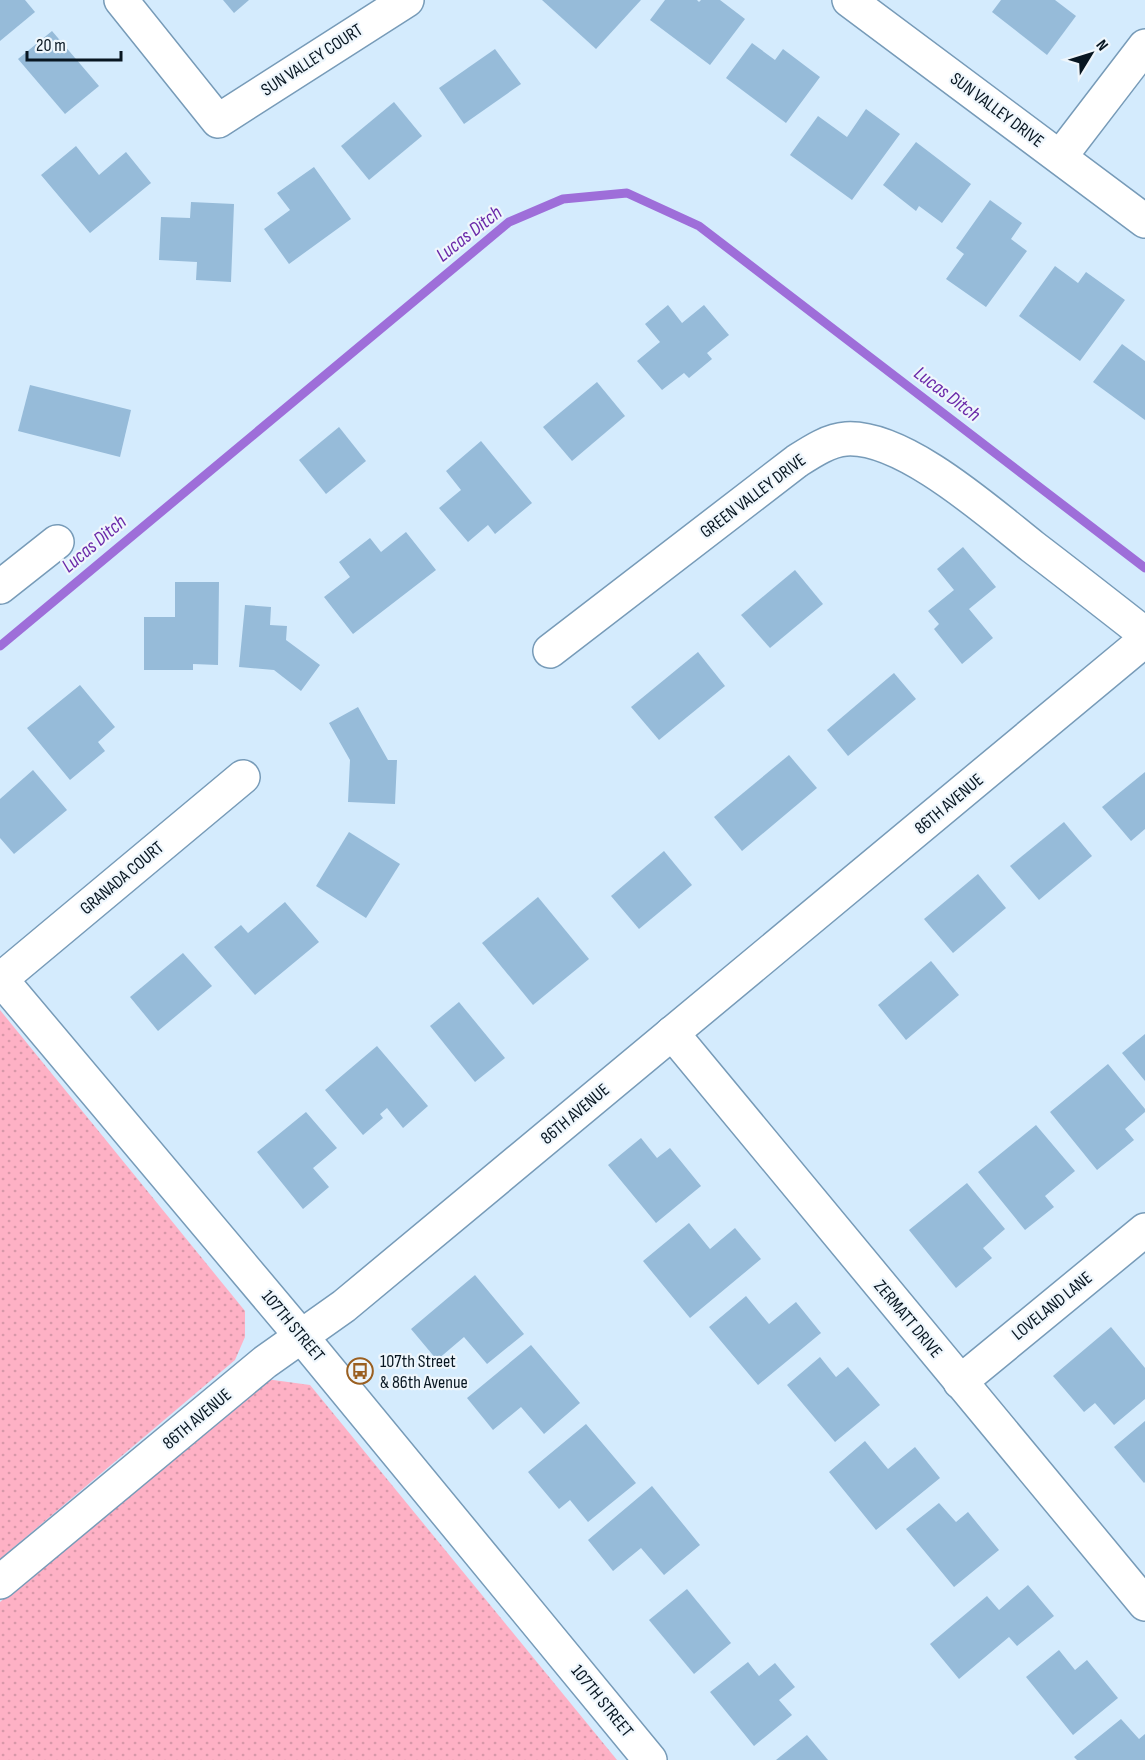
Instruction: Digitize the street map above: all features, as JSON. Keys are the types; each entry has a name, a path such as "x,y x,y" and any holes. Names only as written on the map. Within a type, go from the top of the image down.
{"street":[{"name":"SUN VALLEY COURT","path":"121,0 218,121 406,0"},
{"name":"SUN VALLEY DRIVE","path":"849,0 1145,221"},
{"path":"1060,157 1145,46"},
{"name":"GREEN VALLEY DRIVE","path":"550,651 797,461 820,447 846,439 876,443 949,480 1145,634"},
{"path":"0,587 57,542"},
{"name":"86TH AVENUE","path":"0,1582 256,1369 344,1306 1145,640"},
{"name":"GRANADA COURT","path":"0,979 243,777"},
{"name":"107TH STREET","path":"0,979 301,1336 650,1760"},
{"name":"ZERMATT DRIVE","path":"672,1034 1145,1604"},
{"name":"LOVELAND LANE","path":"960,1382 1145,1230"}],"shaded area":[{"path":"0,1010 245,1311 245,1337 235,1360 0,1559"},
{"path":"266,1379 310,1385 617,1760 0,1760 0,1602"}],"building":[{"path":"0,0 25,0 35,12 0,41"},
{"path":"223,0 249,0 234,13"},
{"path":"542,0 641,0 596,49"},
{"path":"665,0 697,0 699,2 701,0 720,0 745,19 710,65 650,20"},
{"path":"1001,0 1055,0 1076,16 1047,55 992,12"},
{"path":"52,31 99,86 65,114 18,59"},
{"path":"752,43 775,60 783,49 820,77 786,123 726,78"},
{"path":"495,49 521,84 464,124 439,88"},
{"path":"394,102 422,136 369,180 341,146"},
{"path":"866,109 900,134 852,200 790,155 818,116 847,137"},
{"path":"916,142 971,184 942,223 919,206 916,211 883,185"},
{"path":"76,146 99,175 126,152 151,183 90,233 41,175"},
{"path":"314,167 351,219 289,264 264,229 290,210 277,193"},
{"path":"990,200 1022,223 1011,239 1027,251 986,307 946,279 964,254 956,248"},
{"path":"191,202 234,204 231,282 196,280 197,262 159,260 161,217 190,218"},
{"path":"1055,266 1078,283 1086,272 1125,300 1080,361 1019,316"},
{"path":"668,305 682,323 704,305 729,335 707,353 712,359 689,378 684,373 662,390 637,361 660,342 645,324"},
{"path":"1122,344 1145,361 1145,420 1093,382"},
{"path":"597,382 625,416 572,461 543,427"},
{"path":"30,385 131,410 120,457 18,431"},
{"path":"339,427 366,461 326,494 299,460"},
{"path":"481,441 532,503 495,534 488,525 468,542 439,508 461,490 446,471"},
{"path":"406,532 436,570 353,634 324,597 350,577 339,562 370,538 381,552"},
{"path":"963,547 996,587 969,609 993,638 962,664 934,629 939,624 928,611 954,590 937,569"},
{"path":"795,570 823,604 770,648 741,615"},
{"path":"175,582 219,582 218,665 193,664 193,670 144,670 144,617 175,617"},
{"path":"245,605 271,607 270,625 287,626 286,640 320,665 301,691 274,670 239,667"},
{"path":"698,652 725,686 659,740 631,707"},
{"path":"894,673 916,699 848,756 827,730"},
{"path":"80,685 115,727 98,742 105,751 70,780 27,728"},
{"path":"358,707 388,760 397,760 395,804 348,802 350,760 329,723"},
{"path":"789,755 817,788 742,851 714,817"},
{"path":"33,770 67,810 14,854 0,838 0,799"},
{"path":"1145,772 1145,829 1131,841 1102,807"},
{"path":"1064,822 1092,856 1039,900 1010,866"},
{"path":"349,832 400,864 366,918 316,886"},
{"path":"664,851 692,885 639,929 611,896"},
{"path":"978,874 1006,908 953,953 924,919"},
{"path":"538,897 589,959 533,1005 482,943"},
{"path":"285,902 319,942 255,995 214,947 241,925 248,933"},
{"path":"183,953 212,986 158,1031 130,997"},
{"path":"931,961 959,995 906,1040 878,1005"},
{"path":"459,1002 505,1058 475,1082 430,1026"},
{"path":"1145,1034 1145,1081 1122,1053"},
{"path":"377,1046 428,1106 403,1128 387,1108 380,1114 383,1118 363,1135 325,1090"},
{"path":"1108,1064 1145,1109 1145,1112 1125,1129 1134,1140 1097,1170 1050,1112"},
{"path":"306,1112 337,1148 313,1168 329,1187 303,1209 257,1152"},
{"path":"1036,1125 1075,1171 1045,1196 1054,1207 1025,1230 978,1172"},
{"path":"641,1138 657,1158 670,1148 701,1186 656,1223 608,1165"},
{"path":"967,1183 1005,1229 983,1248 992,1258 956,1288 909,1230"},
{"path":"689,1223 710,1249 735,1228 761,1259 690,1318 643,1261"},
{"path":"475,1275 524,1334 487,1364 464,1337 437,1360 411,1329"},
{"path":"746,1296 769,1324 796,1302 821,1333 758,1385 709,1327"},
{"path":"1111,1327 1145,1368 1145,1399 1114,1425 1095,1403 1084,1412 1053,1376"},
{"path":"531,1345 580,1403 544,1434 521,1407 493,1430 467,1398"},
{"path":"820,1357 836,1377 848,1367 880,1405 835,1442 787,1385"},
{"path":"1145,1421 1145,1482 1144,1483 1114,1447"},
{"path":"586,1424 636,1483 588,1522 570,1500 559,1509 528,1472"},
{"path":"865,1441 888,1469 915,1447 940,1478 876,1530 829,1472"},
{"path":"652,1486 700,1545 664,1575 641,1548 613,1571 588,1540"},
{"path":"939,1503 956,1522 968,1512 999,1550 954,1587 906,1529"},
{"path":"1028,1585 1054,1616 1017,1646 1009,1637 959,1679 930,1644 987,1596 999,1610"},
{"path":"687,1589 731,1643 694,1674 649,1620"},
{"path":"1059,1650 1075,1670 1087,1660 1118,1698 1073,1735 1026,1677"},
{"path":"748,1662 759,1676 775,1663 795,1687 779,1700 792,1715 754,1746 710,1692"},
{"path":"1121,1719 1139,1739 1145,1734 1145,1760 1077,1760 1074,1757"},
{"path":"807,1735 828,1760 776,1760"}],"waterway":[{"name":"Lucas Ditch","path":"0,646 509,222 563,199 627,193 699,226 1145,568"}],"place":[{"name":"107th Street & 86th Avenue","path":"360,1371"}]}
